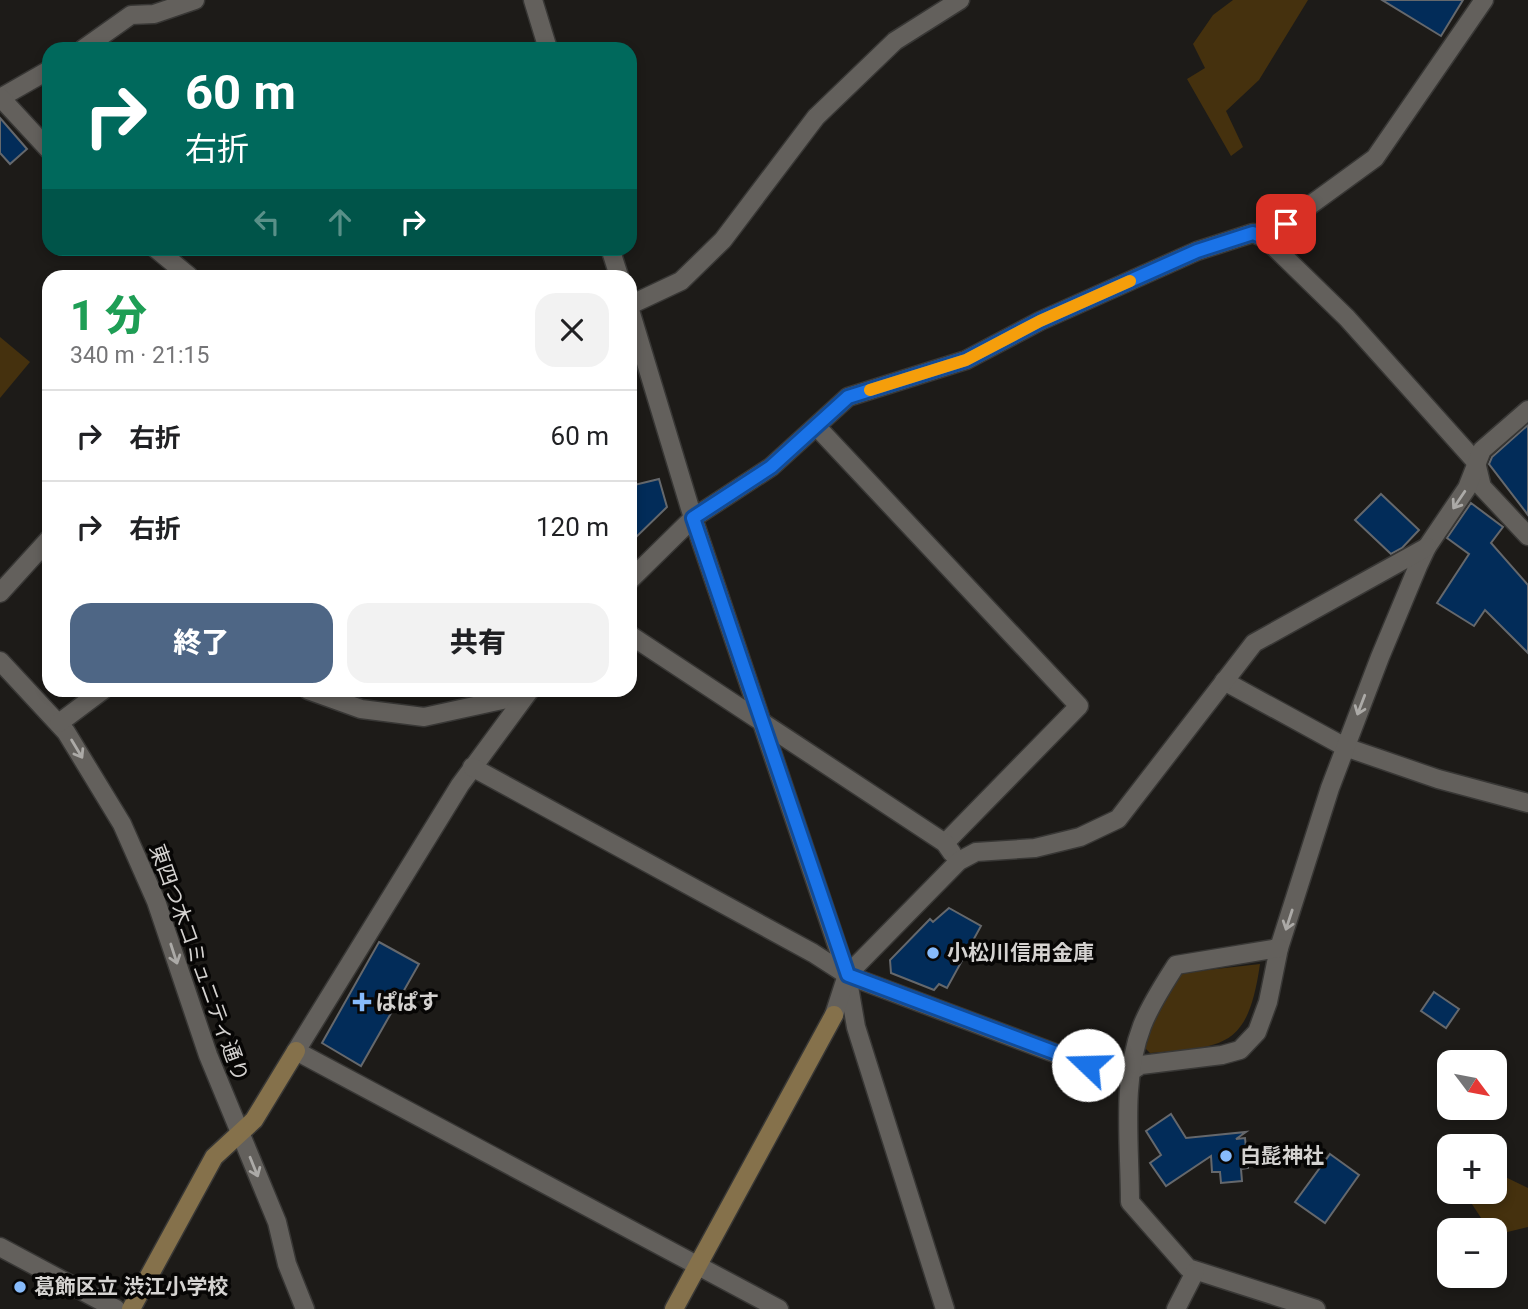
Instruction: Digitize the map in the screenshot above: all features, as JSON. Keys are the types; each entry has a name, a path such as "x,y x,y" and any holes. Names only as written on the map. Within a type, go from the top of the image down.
{"street":[{"path":"90,42 127,7 154,15 195,0"},
{"path":"533,0 546,42"},
{"path":"637,304 681,281 730,231 816,117 895,41 960,0"},
{"path":"1265,238 1375,158 1484,0"},
{"path":"42,74 0,98 42,143"},
{"path":"637,573 693,518 771,467 848,397 966,360 1040,321 1197,251 1253,233 1265,238 1347,318 1476,462 1482,487 1528,536"},
{"path":"165,256 182,270"},
{"path":"637,331 693,518 848,975 856,1027 945,1309"},
{"path":"472,767 801,946 848,975 1113,1075 1130,1072 1141,1065 1222,1055 1240,1050 1257,1032 1268,1002 1279,948 1345,747 1427,547 1467,488 1482,450 1528,410"},
{"path":"817,427 1079,706 945,843"},
{"path":"0,593 42,547"},
{"path":"674,1309 834,1015 848,975 959,861 976,852 1035,848 1080,837 1118,819 1254,643 1427,547"},
{"path":"637,640 945,843 959,861"},
{"name":"東四つ木コミュニティ通り","path":"0,661 59,723 122,824 156,901 208,1055 277,1222 288,1264 305,1309"},
{"path":"1224,681 1345,747 1438,779 1528,803"},
{"path":"59,723 94,697"},
{"path":"328,697 361,709 424,717 507,697"},
{"path":"131,1309 214,1157 254,1120 472,767 524,697"},
{"path":"1279,948 1176,965 1142,1026 1130,1072 1130,1202 1188,1268 1316,1309"},
{"path":"296,1051 779,1309"},
{"path":"0,1247 116,1309"},
{"path":"1176,1309 1195,1272"}],"shaded area":[{"path":"1233,0 1308,0 1259,80 1226,111 1243,147 1231,156 1187,79 1205,68 1193,44 1213,15"},
{"path":"0,337 30,362 0,398"},
{"path":"1260,964 1248,1012 1240,1027 1229,1038 1215,1044 1176,1051 1150,1053 1142,1045 1150,1023 1181,973"},
{"path":"1507,1178 1528,1188 1528,1227 1507,1232 1507,1218 1481,1218 1472,1204 1507,1204"}],"building":[{"path":"1382,0 1463,0 1441,36"},
{"path":"0,118 27,149 10,164 0,153"},
{"path":"1528,425 1528,515 1489,464 1492,457"},
{"path":"659,479 667,507 637,536 637,484"},
{"path":"1381,494 1419,530 1402,548 1391,554 1355,520"},
{"path":"1471,503 1503,527 1491,543 1528,585 1528,653 1485,610 1474,626 1437,603 1469,554 1447,538"},
{"path":"949,908 981,926 947,988 939,984 934,990 891,973 890,960 930,919 933,922"},
{"path":"379,942 419,964 361,1066 322,1043"},
{"path":"1434,992 1459,1009 1446,1028 1421,1011"},
{"path":"1171,1114 1186,1138 1246,1132 1236,1139 1245,1138 1248,1168 1241,1169 1242,1181 1221,1183 1220,1172 1212,1172 1211,1156 1166,1186 1150,1163 1161,1155 1146,1131"},
{"path":"1330,1154 1359,1175 1325,1223 1295,1202"}],"slow traffic":[{"path":"870,390 966,360 1040,321 1130,281"}],"place":[{"name":"小松川信用金庫","path":"933,953"},
{"name":"ぱぱす","path":"362,1002"},
{"name":"白髭神社","path":"1226,1156"},
{"name":"葛飾区立 渋江小学校","path":"20,1287"}],"route":[{"path":"1088,1065 848,975 834,942 693,518 771,467 848,397 966,360 1040,321 1197,251 1253,233 1265,238 1286,224"}]}
